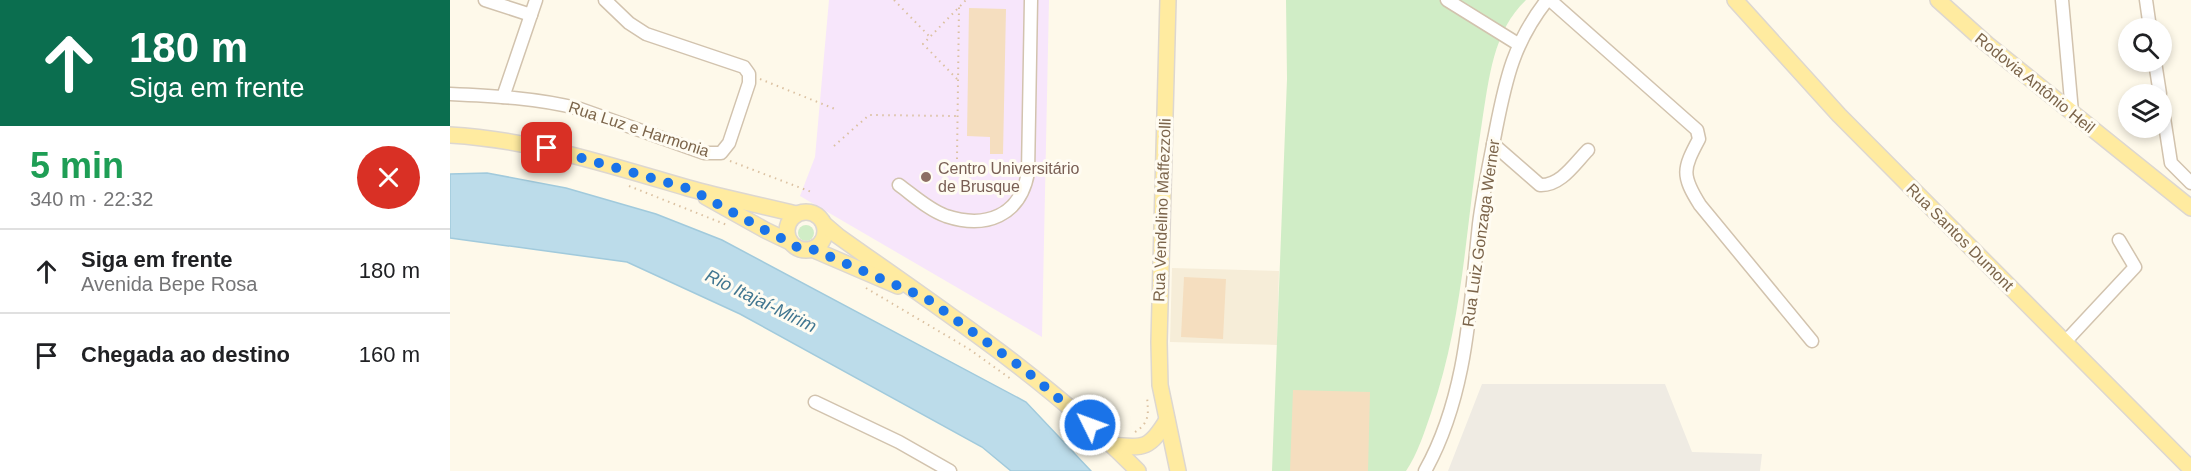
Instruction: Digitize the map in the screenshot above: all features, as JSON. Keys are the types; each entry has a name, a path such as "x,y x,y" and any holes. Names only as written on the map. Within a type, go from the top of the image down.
{"main road":[{"name":"Rua Vendelino Maffezzolli","path":"1168,0 1159,342 1160,385 1178,471"},
{"name":"Rua Santos Dumont","path":"1735,0 1832,107 2191,469"},
{"name":"Rodovia Antônio Heil","path":"1938,0 1979,37 2191,208"},
{"path":"450,135 490,137 524,143 605,163 690,189 796,214"},
{"path":"690,189 800,249 812,249 926,298"},
{"path":"789,242 786,234 787,226 796,214 806,211 820,217 838,237 1025,370 1112,445 1138,471"},
{"path":"812,249 824,239 824,224"},
{"path":"1112,445 1141,446 1150,443 1167,420"}],"street":[{"path":"485,0 531,15"},
{"path":"503,97 536,0"},
{"path":"604,0 629,23 646,34 744,67 749,74 749,83 729,143 717,154"},
{"path":"899,185 926,206 945,215 965,219 985,220 1011,210 1020,198 1026,186 1028,173 1031,0"},
{"path":"1447,0 1518,44"},
{"path":"1549,0 1697,130 1699,139 1686,164 1688,185 1700,205 1812,341"},
{"name":"Rua Luiz Gonzaga Werner","path":"1425,471 1441,434 1462,364 1472,301 1481,213 1508,76 1524,32 1549,0"},
{"path":"2062,0 2072,112"},
{"path":"2146,0 2149,18"},
{"name":"Rua Luz e Harmonia","path":"450,94 503,97 560,104 704,153 717,154"},
{"path":"2167,138 2171,163 2191,183"},
{"path":"1493,144 1540,185 1549,185 1560,179 1588,150"},
{"path":"2065,342 2135,267 2119,240"},
{"path":"815,402 899,442 950,471"}],"path":[{"path":"894,0 930,37"},
{"path":"958,80 922,44 966,0"},
{"path":"957,159 959,8"},
{"path":"749,74 835,109"},
{"path":"834,146 869,115 957,116"},
{"path":"717,154 814,193"},
{"path":"621,183 666,199 731,227"},
{"path":"863,287 969,349 1018,384"},
{"path":"1134,433 1144,427 1149,414 1147,391"}],"shaded area":[{"name":"Centro Universitário de Brusque","path":"829,0 1049,0 1042,337 800,196 815,157"},
{"path":"1172,268 1279,271 1277,345 1170,342"},
{"path":"1482,384 1665,384 1692,452 1762,454 1760,471 1448,471"}],"green space":[{"path":"1286,0 1526,0 1506,26 1494,56 1482,122 1451,342 1431,413 1406,471 1272,471 1287,79"},
{"path":"803,225 809,225 814,233 812,239 803,241 798,236 798,230"}],"water":[{"name":"Rio Itajaí-Mirim","path":"487,173 566,188 656,214 722,240 1026,402 1091,471 1011,471 982,447 740,314 627,262 450,238 450,174"}],"building":[{"path":"969,8 1006,9 1003,154 990,154 990,137 967,136"},
{"path":"1184,277 1226,279 1223,339 1181,337"},
{"path":"1293,390 1370,392 1368,471 1290,471"}],"place":[{"name":"Centro Universitário de Brusque","path":"926,177"}],"route":[{"path":"547,148 690,189 800,249 812,249 926,298 998,349 1090,425"}]}
